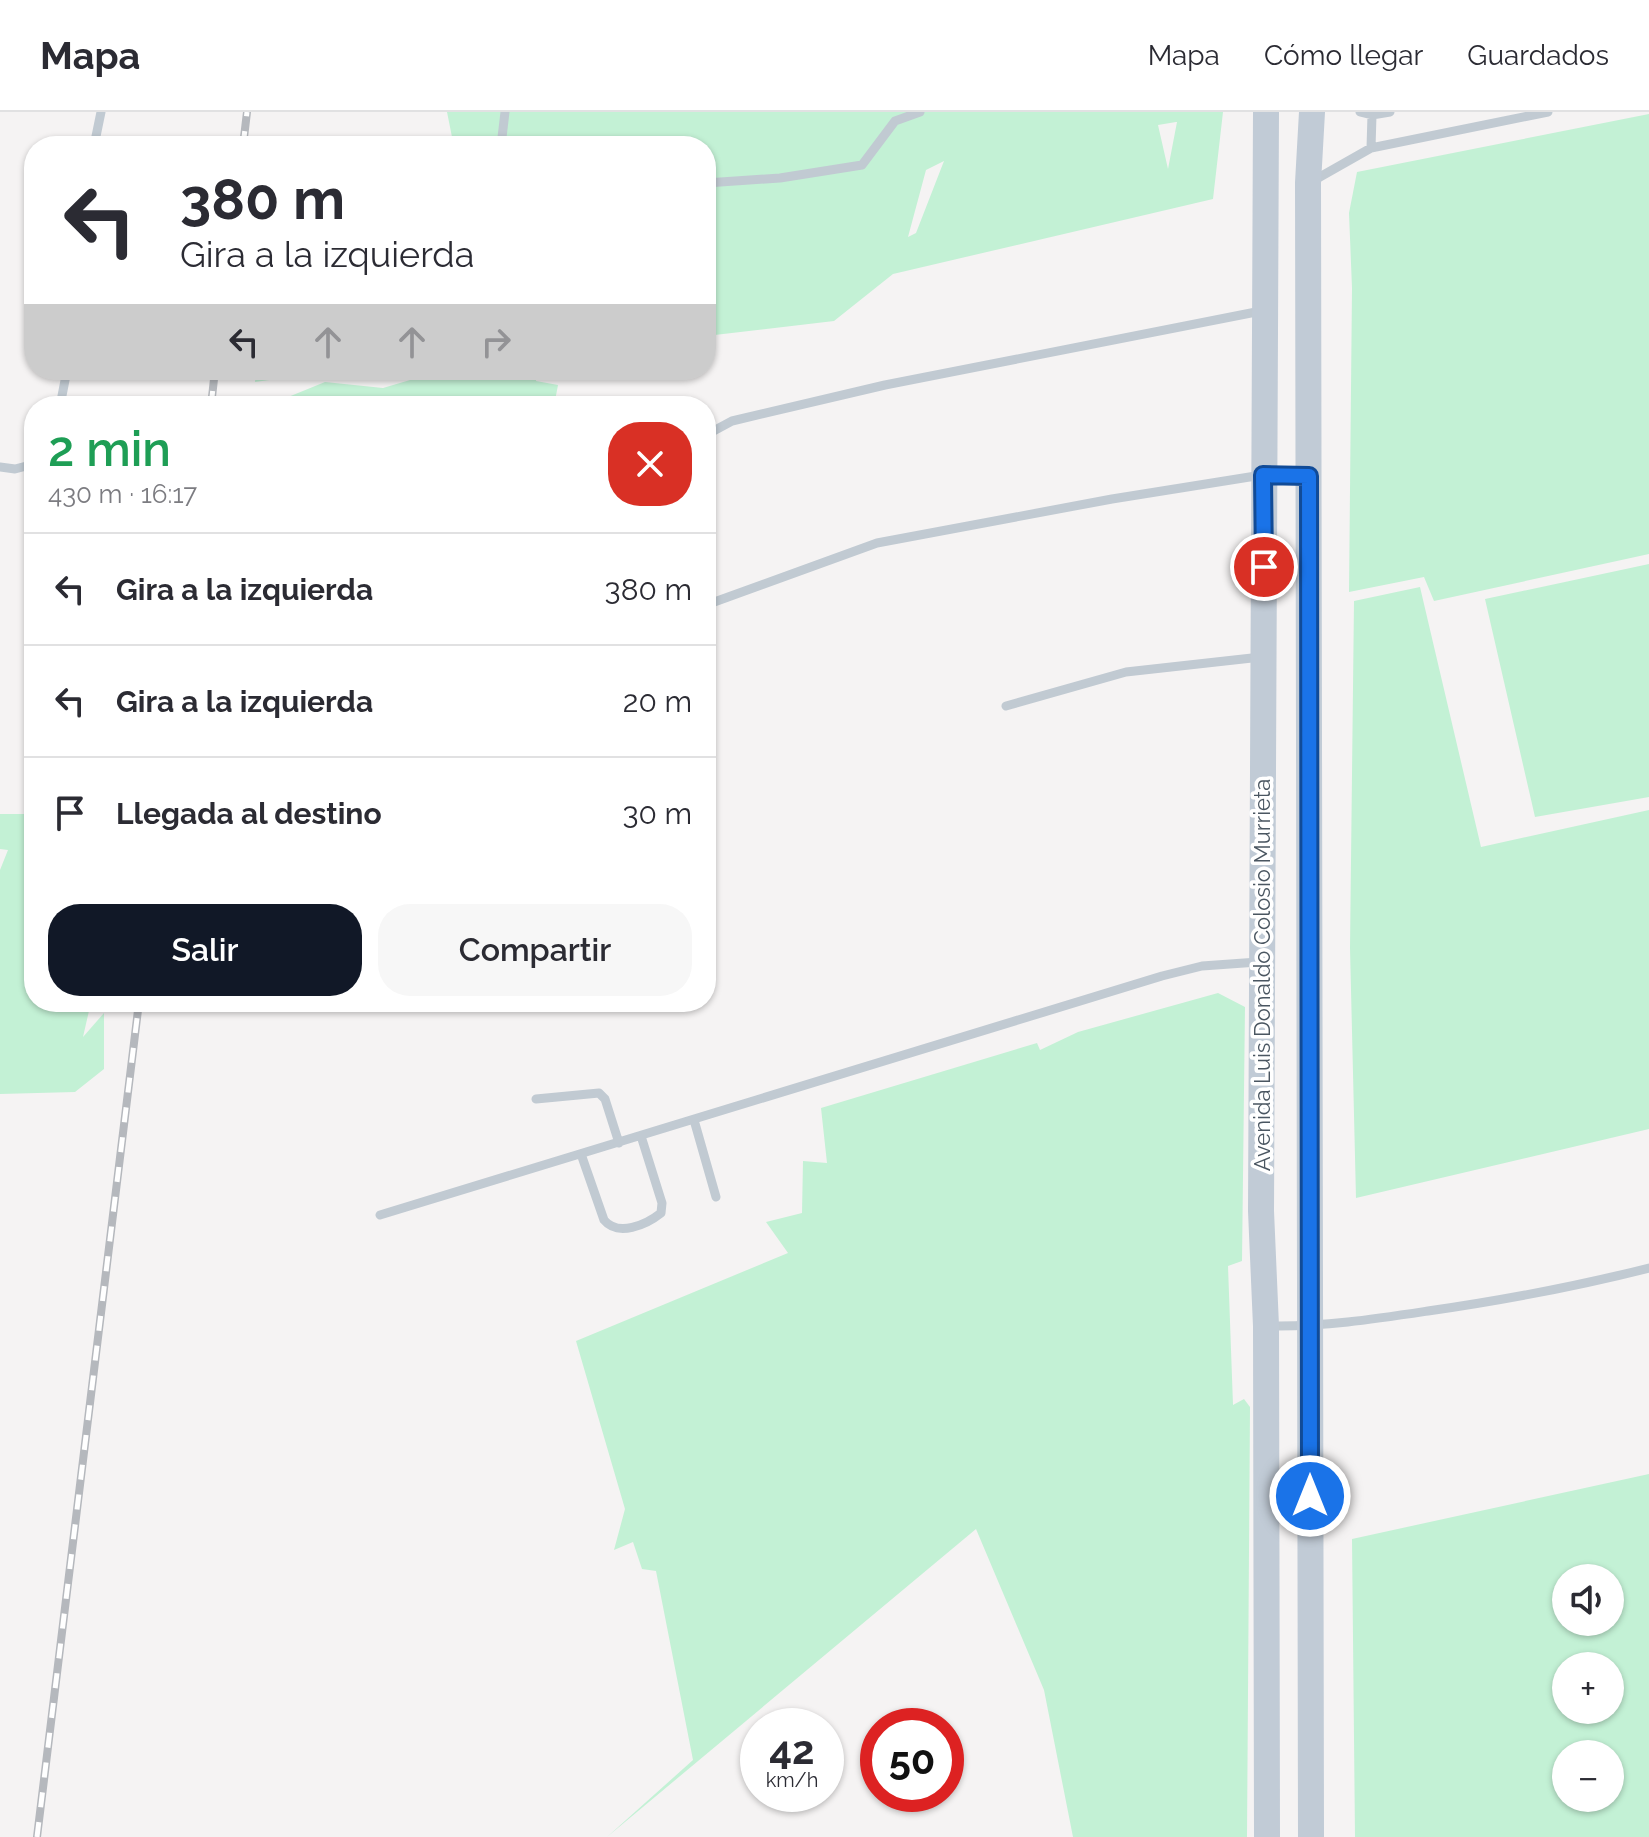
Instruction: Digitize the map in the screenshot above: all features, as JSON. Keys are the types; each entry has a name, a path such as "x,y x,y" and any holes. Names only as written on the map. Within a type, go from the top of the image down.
{"main road":[{"name":"Avenida Luis Donaldo Colosio Murrieta","path":"1266,112 1261,1211 1266,1326 1267,1837"},
{"path":"1311,1837 1308,183 1312,112"},
{"path":"1263,475 1309,476"}],"lane":[{"path":"96,136 101,112"},
{"path":"502,136 505,112"},
{"path":"716,182 780,178 862,165 894,117 920,112"},
{"path":"1360,112 1372,115 1390,112"},
{"path":"1308,183 1371,148 1548,112"},
{"path":"1371,148 1372,115"},
{"path":"716,430 732,421 885,385 1265,310"},
{"path":"0,467 24,467"},
{"path":"716,601 877,543 1112,499 1263,475"},
{"path":"1006,706 1126,672 1207,660 1264,657"},
{"path":"380,1215 1162,976 1202,966 1262,962"},
{"path":"536,1099 599,1093 605,1099 619,1143"},
{"path":"694,1120 716,1197"},
{"path":"581,1154 604,1220 610,1228 620,1230 654,1219 661,1213 662,1203 641,1136"},
{"path":"1266,1326 1310,1327 1553,1293 1649,1268"}],"green space":[{"path":"447,112 1223,112 1213,199 893,274 834,321 716,335 716,136 452,136","holes":["1177,122 1168,169 1158,125","944,161 916,233 908,237 926,170"]},
{"path":"1649,114 1649,554 1434,601 1424,577 1349,592 1352,288 1349,213 1357,172"},
{"path":"410,380 536,380 558,385 556,396 291,396 325,382 383,388"},
{"path":"1649,564 1649,797 1535,817 1485,599"},
{"path":"1420,587 1481,847 1649,810 1649,1129 1356,1198 1350,948 1354,601"},
{"path":"0,814 24,814 24,1012 89,1012 83,1037 104,1013 104,1069 75,1092 0,1094 0,870 8,850 0,849"},
{"path":"1218,993 1245,1007 1242,1261 1228,1266 1233,1405 1244,1399 1250,1407 1247,1837 1073,1837 1044,1690 976,1529 762,1708 740,1708 740,1726 607,1837 693,1760 656,1571 642,1569 633,1542 614,1550 625,1509 576,1341 788,1253 766,1222 802,1213 803,1161 827,1163 821,1108 1037,1043 1040,1050 1078,1032"},
{"path":"1649,1474 1649,1837 1355,1837 1352,1539"}],"railway":[{"path":"244,136 247,112"},
{"path":"212,396 214,380"},
{"path":"37,1837 138,1012"}],"route":[{"path":"1264,567 1263,475 1309,476 1310,1496"}]}
